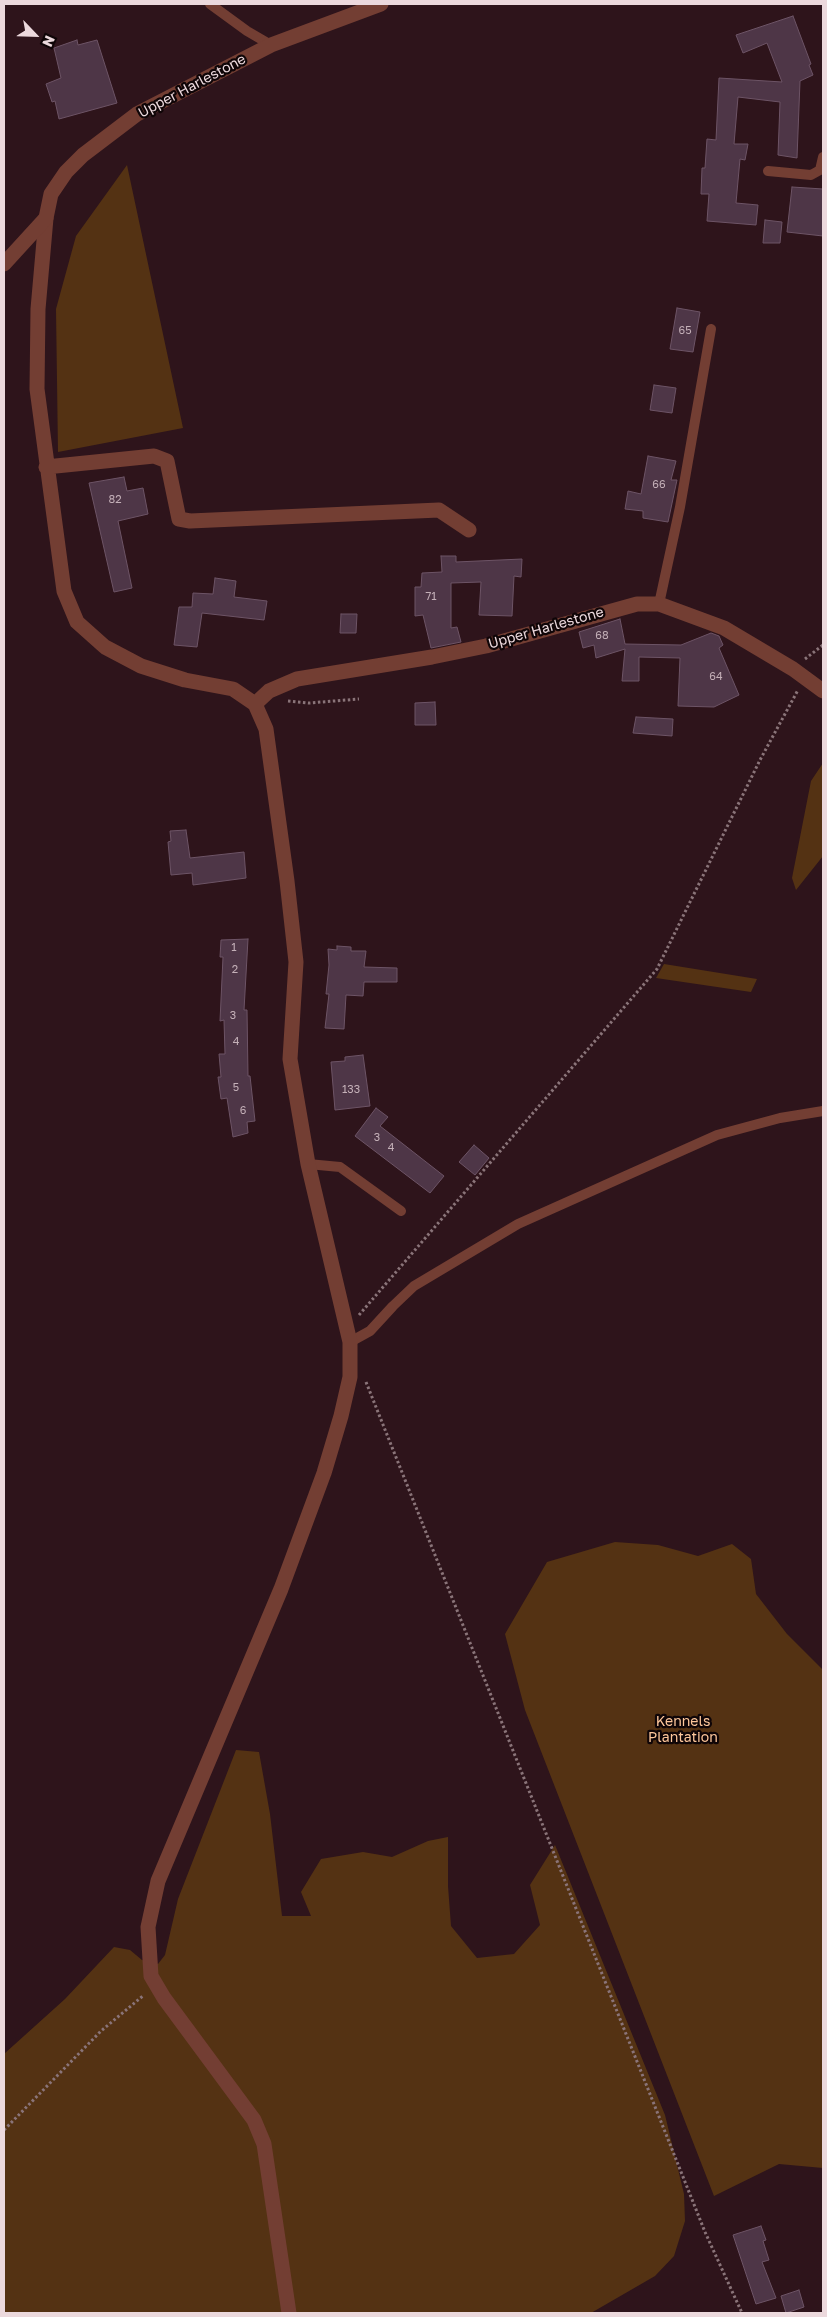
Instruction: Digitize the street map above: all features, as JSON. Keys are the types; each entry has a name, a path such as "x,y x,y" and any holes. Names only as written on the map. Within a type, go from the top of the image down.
{"street":[{"name":"Upper Harlestone","path":"380,4 271,46 136,114 91,149 66,172 51,194 46,218 38,309 37,390 64,591 77,622 105,647 141,666 185,680 232,689 260,699 297,678 432,657 486,646 637,604 659,604 724,628 792,669 823,691"},
{"path":"4,264 46,218"},
{"path":"46,467 154,456 167,462 179,519 190,521 439,510 469,530"},
{"path":"260,699 266,729 287,881 296,962 290,1059 308,1164 349,1335 350,1377 341,1416 324,1473 281,1589 158,1881 148,1927 151,1976 254,2120 264,2144 289,2313"}],"lane":[{"path":"210,4 271,46"},
{"path":"768,171 811,175 820,170 823,157"},
{"path":"659,604 682,497 711,329"},
{"path":"349,1335 370,1331 414,1286 518,1224 717,1135 780,1118 823,1111"},
{"path":"308,1164 340,1167 401,1211"}],"path":[{"path":"349,1335 657,969 760,760 802,682 792,669 823,645"},
{"path":"260,699 309,703 359,700"},
{"path":"364,1377 705,2232 742,2313"},
{"path":"4,2130 102,2031 156,1984"}],"green space":[{"path":"127,165 183,428 58,452 56,309 76,236"},
{"path":"823,763 823,856 796,890 792,878 811,781"},
{"path":"664,964 757,979 751,992 656,978"},
{"name":"Kennels Plantation","path":"615,1542 658,1545 698,1556 732,1544 751,1559 756,1594 787,1634 823,1670 823,2168 779,2164 714,2196 525,1710 505,1634 547,1562"},
{"path":"236,1750 259,1752 270,1814 282,1916 311,1916 301,1892 321,1859 363,1852 392,1857 428,1841 448,1837 448,1886 451,1926 477,1958 514,1954 540,1925 530,1885 555,1845 665,2115 684,2194 685,2221 674,2256 655,2276 591,2313 4,2313 4,2054 65,1999 114,1947 130,1950 142,1960 158,1964 165,1955 178,1899"}],"building":[{"path":"793,16 811,64 809,65 813,75 800,81 797,158 778,155 780,102 738,97 734,144 748,144 745,160 740,159 736,203 758,205 756,225 707,221 709,194 701,194 702,168 705,168 707,139 716,140 719,78 782,82 767,43 743,53 736,35"},
{"path":"77,40 78,45 97,40 117,103 59,119 55,101 52,102 46,84 61,78 54,48"},
{"path":"792,187 823,189 823,236 787,232"},
{"path":"765,220 782,222 780,243 763,243"},
{"path":"677,308 700,312 693,352 670,349"},
{"path":"654,385 676,388 672,413 650,410"},
{"path":"648,456 676,461 671,480 677,480 668,522 643,518 643,511 625,509 628,491 641,494"},
{"path":"124,477 127,491 143,488 148,514 118,521 132,588 114,592 89,483"},
{"path":"441,556 456,556 456,562 522,559 521,577 514,576 512,616 479,615 481,582 451,583 451,628 457,627 461,642 431,648 423,615 415,616 415,587 421,587 422,573 442,572"},
{"path":"215,578 236,581 234,597 267,601 264,620 202,613 197,647 174,645 179,607 192,607 193,593 213,594"},
{"path":"341,614 357,614 356,633 340,633"},
{"path":"620,619 625,644 681,645 711,633 719,636 723,645 719,648 739,695 714,707 678,706 680,658 639,657 639,681 622,681 625,649 596,658 594,645 583,648 579,632"},
{"path":"435,702 436,725 415,725 415,703"},
{"path":"636,717 673,719 672,736 633,733"},
{"path":"186,830 190,858 244,852 246,878 193,885 192,873 171,875 168,842 171,841 170,831"},
{"path":"248,939 244,1010 247,1010 248,1076 250,1076 255,1121 247,1122 248,1133 233,1137 227,1098 221,1099 218,1077 221,1077 219,1054 225,1054 224,1020 220,1021 223,957 220,957 221,940"},
{"path":"337,946 351,947 351,951 366,951 364,967 397,968 397,982 364,982 363,996 346,995 344,1029 325,1028 329,994 326,994 329,965 328,949 337,950"},
{"path":"363,1055 370,1106 335,1110 331,1062 345,1061 345,1057"},
{"path":"376,1108 388,1117 380,1126 444,1176 430,1193 355,1136"},
{"path":"474,1145 489,1158 475,1175 459,1162"},
{"path":"761,2226 766,2240 763,2241 769,2260 762,2262 776,2298 756,2304 733,2235"},
{"path":"799,2290 804,2307 786,2313 781,2296"}]}
